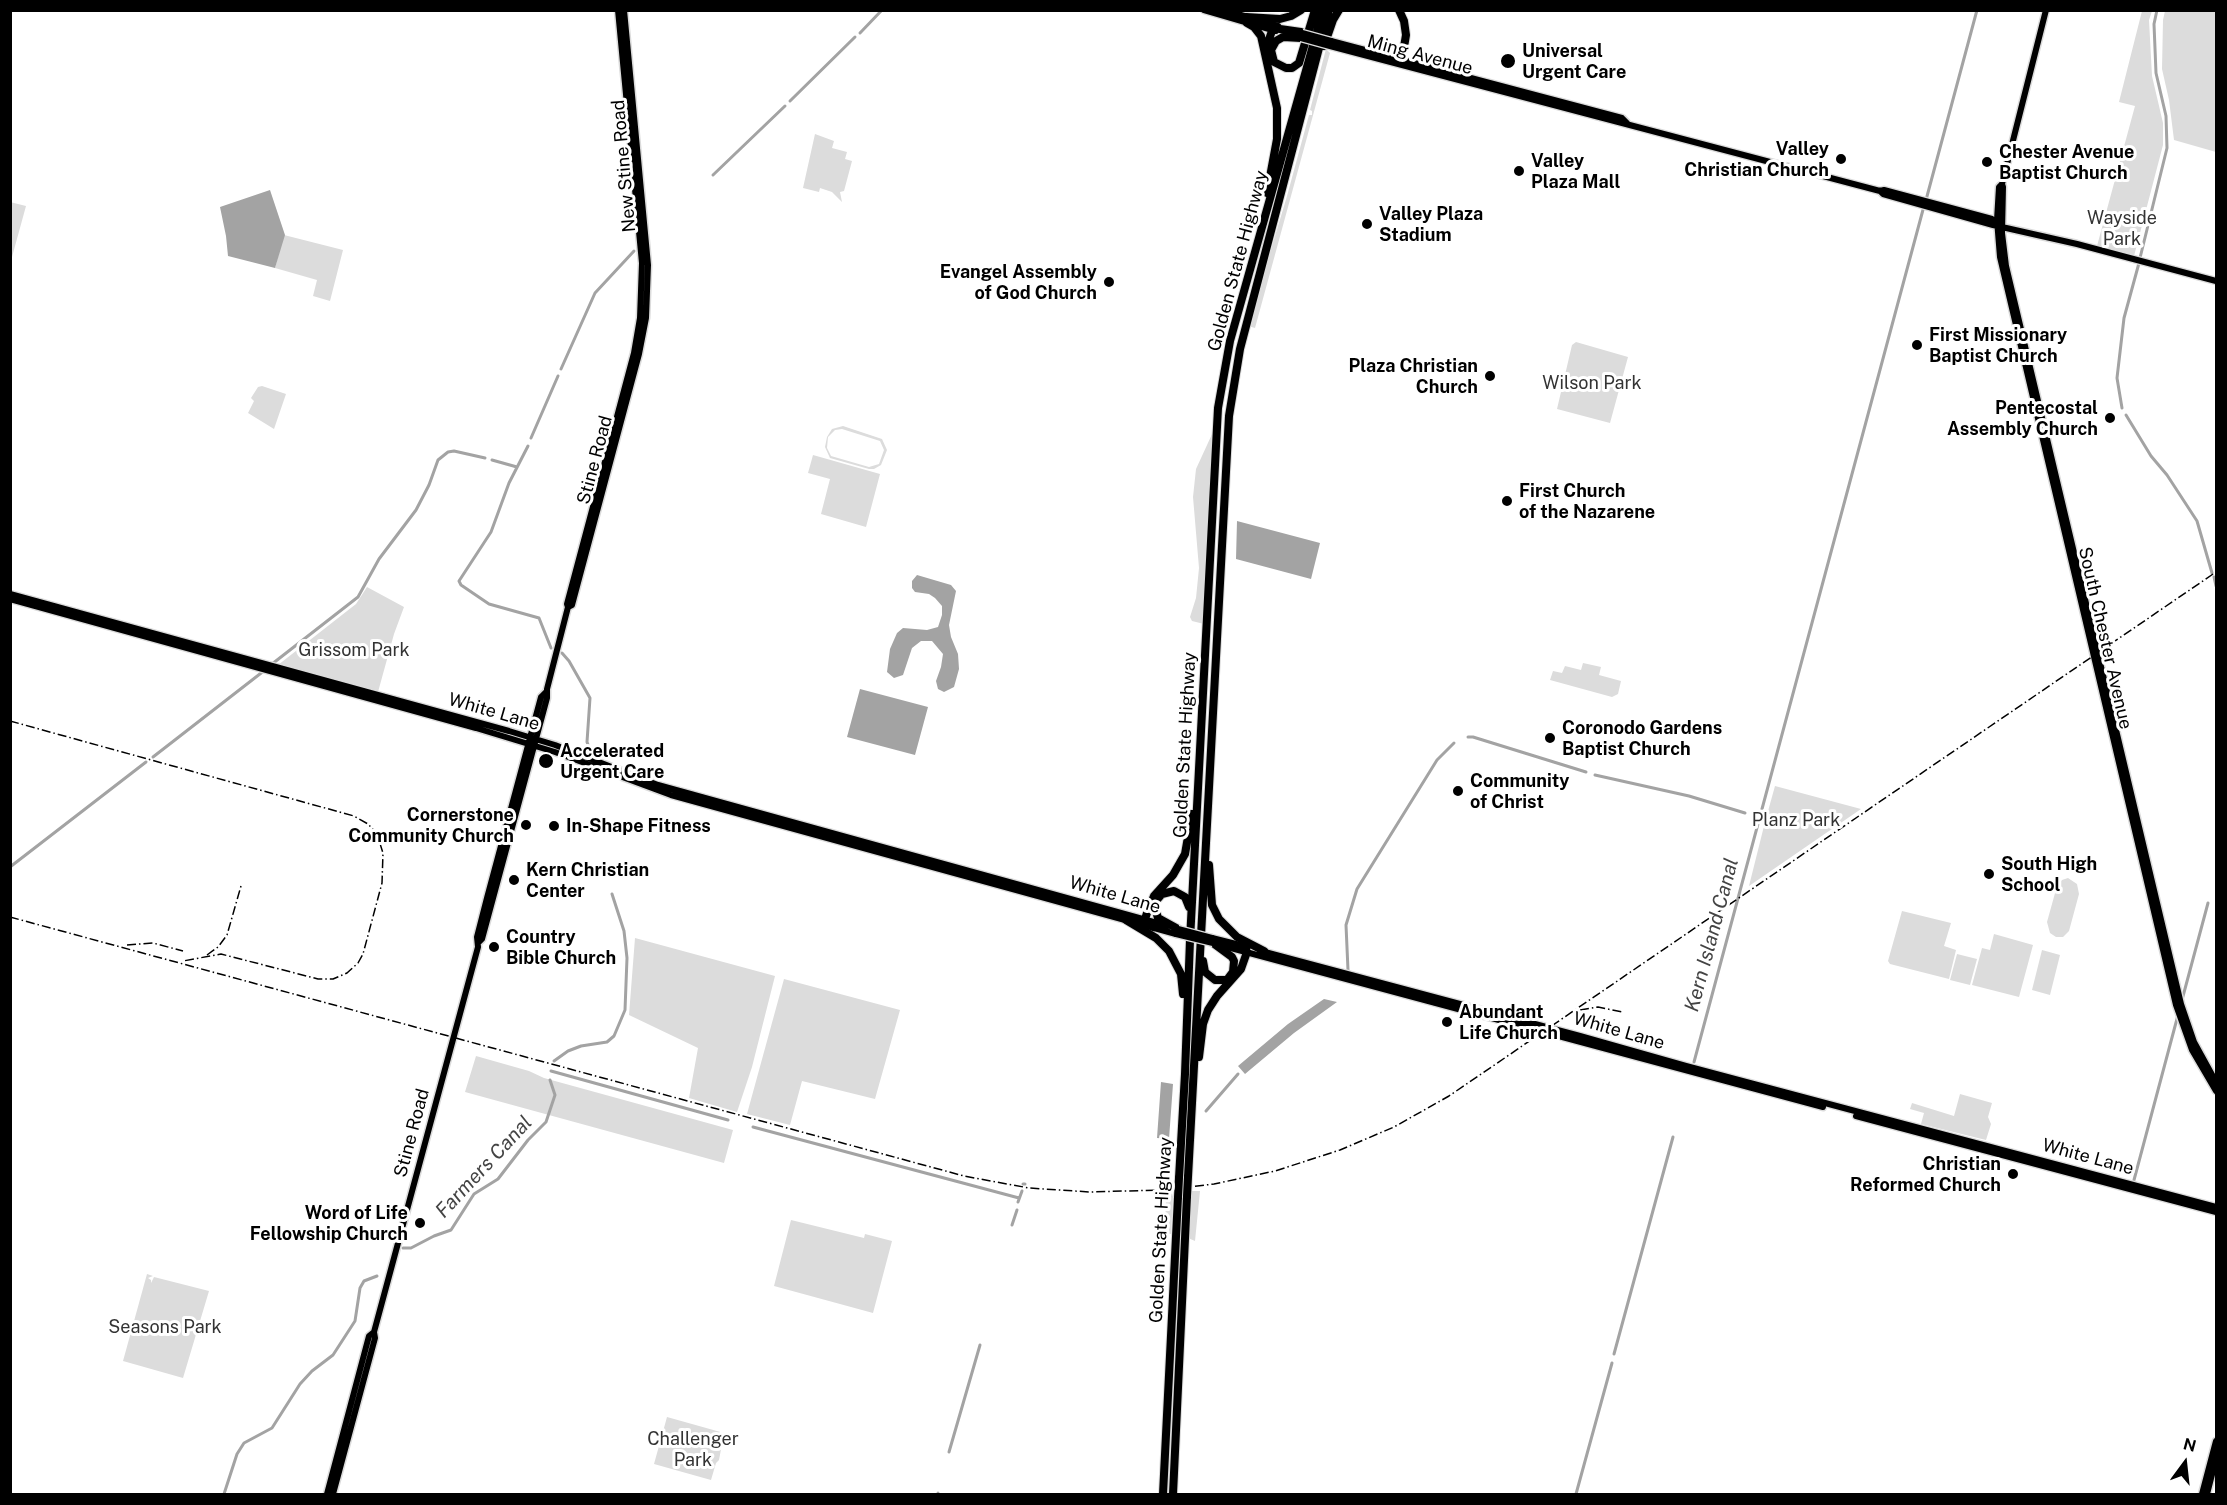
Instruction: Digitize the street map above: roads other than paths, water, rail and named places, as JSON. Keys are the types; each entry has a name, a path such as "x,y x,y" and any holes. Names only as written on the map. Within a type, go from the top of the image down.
{"highway":[{"path":"1246,20 1280,19 1295,15 1301,10"},
{"path":"1301,35 1283,37 1275,41 1271,53 1276,64 1290,68 1300,62 1315,10"},
{"name":"Golden State Highway","path":"1173,1494 1181,1228 1178,1197 1218,408 1230,341 1323,10"},
{"name":"Golden State Highway","path":"1181,1228 1187,1196 1232,391 1240,349 1329,10"},
{"path":"1304,104 1333,20 1339,10"},
{"path":"1397,10 1402,26 1398,61"},
{"path":"1246,20 1259,33 1265,49 1277,108 1278,128 1262,227"},
{"path":"1265,49 1271,29 1275,27 1301,35"},
{"path":"1154,927 1145,919 1154,896 1173,875 1185,854 1198,780"},
{"path":"1208,807 1212,905 1219,919 1232,933 1242,941 1264,951"},
{"path":"1177,931 1156,915 1156,901 1165,892 1177,892 1187,900 1190,940"},
{"path":"1126,920 1161,943 1179,969 1183,988 1185,1074"},
{"path":"1202,933 1205,972 1215,980 1227,980 1233,972 1234,961 1213,941"},
{"path":"1193,1084 1203,1024 1208,1010 1217,996 1239,972 1245,949"},
{"name":"Golden State Highway","path":"1163,1494 1180,1254"}],"main road":[{"name":"New Stine Road","path":"618,10 642,263 643,318"},
{"name":"New Stine Road","path":"624,10 648,265 643,318"},
{"name":"Ming Avenue","path":"1204,10 1398,61 1437,68 1622,118 1628,123"},
{"name":"Ming Avenue","path":"1224,10 1271,29"},
{"name":"South Chester Avenue","path":"2046,10 2002,184 1999,187 2002,267 2176,1005 2192,1050 2217,1091"},
{"name":"Ming Avenue","path":"1398,61 1420,70 1620,124 1628,123 1880,191 1883,194 2217,281"},
{"path":"1420,70 1437,68"},
{"path":"1522,97 1533,98 1536,95"},
{"path":"1577,112 1588,113 1591,110"},
{"name":"South Chester Avenue","path":"1999,225 2006,266 2181,1004 2194,1042 2217,1082"},
{"name":"Stine Road","path":"478,942 482,939 502,864 508,822 520,778 547,698 546,692 567,604 643,318"},
{"name":"Stine Road","path":"568,607 572,605 636,368 643,318"},
{"path":"580,554 582,558 580,575"},
{"name":"White Lane","path":"10,596 28,598 57,609 210,654 260,665"},
{"name":"White Lane","path":"10,596 32,605 76,612 233,655 304,680 476,728 532,741 597,762 690,797 923,864 947,867"},
{"path":"210,654 229,657 233,655"},
{"name":"White Lane","path":"276,671 289,671 496,727 661,792 667,791 687,797 713,800 1029,893 1126,920 1177,931"},
{"path":"304,680 308,678 328,681"},
{"path":"476,728 479,726 496,727"},
{"name":"Stine Road","path":"333,1494 478,942 477,937 519,803 532,741"},
{"path":"573,759 577,757 591,763 597,762"},
{"path":"519,803 517,798 520,778"},
{"path":"630,781 633,779 650,785 658,785"},
{"name":"White Lane","path":"974,875 996,878 1055,894 1295,965 1319,969 1522,1027 1604,1045 1750,1088 2217,1212"},
{"path":"1029,893 1049,896 1055,894"},
{"name":"White Lane","path":"1245,949 1264,951 1322,970 1339,972 1539,1025 1579,1039"},
{"path":"1522,1027 1539,1025"},
{"name":"White Lane","path":"1622,1051 1639,1052 2217,1208"},
{"path":"1750,1088 1754,1086 1775,1090"},
{"path":"1828,1109 1845,1109"},
{"name":"Stine Road","path":"327,1494 369,1336 374,1332"},
{"path":"356,1409 358,1379"},
{"path":"2202,1494 2217,1440"},
{"path":"2207,1494 2217,1459"},
{"path":"333,1476 333,1494"}],"waterway":[{"path":"860,33 882,10"},
{"path":"1926,200 1977,10"},
{"path":"2140,258 2167,148 2166,116 2156,73 2154,24 2157,10"},
{"path":"790,101 855,37"},
{"path":"713,175 785,106"},
{"path":"1694,1062 1924,206"},
{"path":"561,369 595,293 634,251"},
{"path":"2122,408 2117,378 2124,318 2139,263"},
{"path":"531,438 558,376"},
{"path":"2126,415 2151,456 2167,475 2197,521 2212,573"},
{"name":"Farmers Canal","path":"528,446 509,483 491,532 459,581 461,585 489,604 539,618 551,648"},
{"path":"272,664 358,597 379,559 416,510 429,485 438,460 448,452 454,451 485,458"},
{"path":"492,460 517,467"},
{"path":"2214,577 2216,586"},
{"name":"Farmers Canal","path":"562,653 590,698 587,742 592,755"},
{"path":"153,757 265,670"},
{"path":"1468,737 1586,772"},
{"path":"1348,970 1346,925 1357,889 1437,760 1454,743"},
{"path":"10,867 146,762"},
{"path":"1595,775 1689,796 1745,813"},
{"name":"Farmers Canal","path":"554,1061 568,1051 581,1046 607,1042 614,1036 625,1010 627,958 624,931 612,894"},
{"path":"2182,1000 2208,903"},
{"path":"2134,1180 2178,1015"},
{"path":"551,1071 728,1120"},
{"path":"1206,1111 1238,1074"},
{"name":"Farmers Canal","path":"403,1248 411,1248 451,1230 474,1194 498,1179 528,1140 546,1122 555,1095 550,1080"},
{"path":"753,1127 1019,1198"},
{"name":"Kern Island Canal","path":"1614,1354 1673,1137"},
{"path":"1018,1202 1022,1191"},
{"path":"1012,1225 1017,1210"},
{"name":"Farmers Canal","path":"224,1494 237,1454 244,1443 272,1428 300,1384 312,1371 333,1355 355,1321 360,1288 364,1281 377,1276"},
{"path":"949,1452 980,1345"},
{"name":"Kern Island Canal","path":"1576,1494 1612,1363"}],"railway":[{"path":"10,917 964,1176 1029,1188 1090,1192 1161,1190 1214,1184 1275,1171 1340,1150 1394,1127 1449,1096 2216,572"},
{"path":"10,721 354,816 368,824 377,834 383,853 382,883 363,954 358,963 347,973 333,979 318,979 221,954 183,961"},
{"path":"207,955 218,947 227,935 241,886"},
{"path":"127,945 153,943 183,951"},
{"path":"1580,1010 1598,1007 1622,1012"}],"place":[{"name":"Universal Urgent Care","path":"1508,61"},
{"name":"Valley Christian Church","path":"1841,159"},
{"name":"Chester Avenue Baptist Church","path":"1987,162"},
{"name":"Valley Plaza Mall","path":"1519,171"},
{"name":"Valley Plaza Stadium","path":"1367,224"},
{"name":"Evangel Assembly of God Church","path":"1109,282"},
{"name":"First Missionary Baptist Church","path":"1917,345"},
{"name":"Plaza Christian Church","path":"1490,376"},
{"name":"Pentecostal Assembly Church","path":"2110,418"},
{"name":"First Church of the Nazarene","path":"1507,501"},
{"name":"Coronodo Gardens Baptist Church","path":"1550,738"},
{"name":"Accelerated Urgent Care","path":"546,761"},
{"name":"Community of Christ","path":"1458,791"},
{"name":"Cornerstone Community Church","path":"526,825"},
{"name":"In-Shape Fitness","path":"554,826"},
{"name":"South High School","path":"1989,874"},
{"name":"Kern Christian Center","path":"514,880"},
{"name":"Country Bible Church","path":"494,947"},
{"name":"Abundant Life Church","path":"1447,1022"},
{"name":"Christian Reformed Church","path":"2013,1174"},
{"name":"Word of Life Fellowship Church","path":"420,1223"}],"park label":[{"name":"Wayside Park","path":"2122,228"},
{"name":"Wilson Park","path":"1592,383"},
{"name":"Grissom Park","path":"354,650"},
{"name":"Planz Park","path":"1796,820"},
{"name":"Seasons Park","path":"165,1327"},
{"name":"Challenger Park","path":"693,1449"}]}
